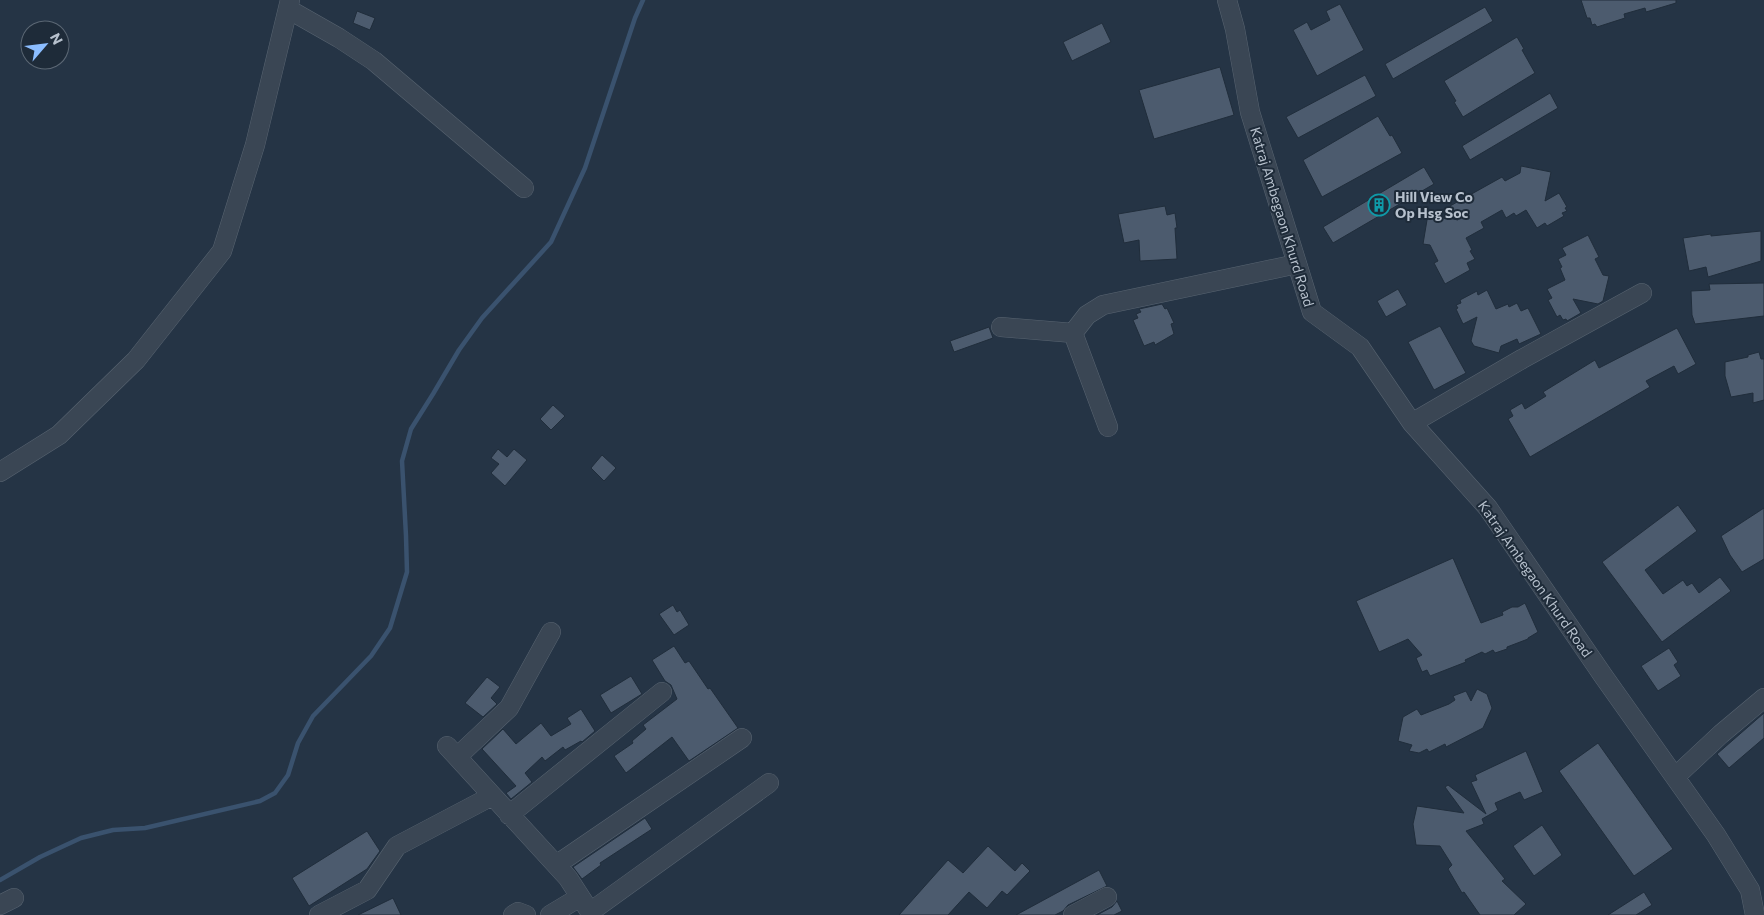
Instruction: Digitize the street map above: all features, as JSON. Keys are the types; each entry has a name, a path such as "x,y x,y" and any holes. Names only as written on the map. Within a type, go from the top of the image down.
{"street":[{"name":"Katraj Ambegaon Khurd Road","path":"1228,0 1250,112 1312,312 1360,347 1412,423 1488,508 1598,669 1716,835 1750,890 1754,915"},
{"path":"0,472 59,435 136,360 222,251 255,145 289,4 374,61 524,188"},
{"path":"1073,333 1087,316 1103,305 1297,264"},
{"path":"1412,423 1642,292"},
{"path":"1001,328 1073,333"},
{"path":"1073,333 1108,427"},
{"path":"551,632 509,708 452,752 568,878 587,908"},
{"path":"510,815 662,692"},
{"path":"1675,778 1721,734 1764,698"},
{"path":"556,865 742,738"},
{"path":"550,915 587,908 769,783"},
{"path":"319,915 367,890 397,846 492,796"},
{"path":"1072,915 1107,897"},
{"path":"513,915 518,912 526,915"}],"building":[{"path":"1581,0 1676,0 1676,3 1646,12 1645,8 1624,14 1625,18 1597,27 1595,24 1592,25 1590,18 1587,18"},
{"path":"1340,4 1364,50 1317,76 1293,30 1307,22 1311,30 1330,20 1326,11"},
{"path":"1485,7 1493,21 1393,79 1385,64"},
{"path":"357,11 375,18 370,30 353,23"},
{"path":"1102,23 1111,42 1072,61 1063,42"},
{"path":"1517,37 1535,73 1463,117 1444,81"},
{"path":"1220,67 1234,115 1154,139 1139,90"},
{"path":"1365,75 1376,96 1298,138 1286,117"},
{"name":"Hill View Co Op Hsg Soc","path":"1550,93 1558,108 1470,160 1462,146"},
{"path":"1378,116 1402,153 1322,197 1303,160"},
{"path":"1521,166 1551,172 1545,201 1559,193 1567,207 1565,208 1567,211 1562,213 1564,216 1547,226 1545,223 1537,228 1526,210 1516,216 1514,213 1506,218 1502,210 1481,222 1484,228 1466,238 1475,259 1467,263 1470,270 1445,284 1434,263 1438,261 1430,245 1423,244 1428,214 1458,220 1450,206 1502,177 1505,181 1520,173"},
{"name":"Hill View Co Op Hsg Soc","path":"1424,167 1434,184 1333,243 1323,227"},
{"path":"1165,206 1167,215 1175,213 1177,259 1140,261 1139,240 1124,243 1118,214"},
{"path":"1761,231 1761,261 1708,277 1706,267 1689,271 1683,238"},
{"path":"1588,235 1599,257 1595,259 1603,275 1609,276 1603,301 1598,304 1573,299 1581,313 1567,321 1566,319 1563,320 1560,315 1557,317 1548,300 1552,298 1547,289 1565,280 1558,259 1566,255 1562,248"},
{"path":"1764,283 1764,316 1695,324 1692,315 1691,291 1710,290 1709,284"},
{"path":"1398,289 1407,305 1386,317 1377,301"},
{"path":"1487,290 1496,309 1508,304 1509,307 1517,303 1521,311 1528,308 1541,334 1519,344 1517,339 1501,346 1499,353 1474,346 1471,341 1477,317 1463,324 1456,305 1461,303 1460,300 1477,291 1478,295"},
{"path":"1162,304 1165,309 1167,308 1174,323 1171,324 1174,334 1155,345 1154,342 1144,346 1133,320 1138,318 1136,314 1141,312 1139,309"},
{"path":"1440,326 1466,373 1434,390 1408,342"},
{"path":"989,327 993,338 954,352 950,341"},
{"path":"1677,328 1696,364 1678,374 1674,366 1646,381 1650,387 1530,457 1508,419 1513,416 1510,410 1522,403 1525,409 1546,396 1543,392 1595,360 1599,368"},
{"path":"1759,352 1761,359 1764,359 1764,400 1753,403 1753,393 1731,397 1725,376 1725,362 1748,357 1748,355"},
{"path":"553,405 565,416 551,430 540,419"},
{"path":"498,449 507,457 514,449 527,460 505,486 491,473 499,464 491,458"},
{"path":"602,455 616,468 604,481 591,468"},
{"path":"1678,505 1697,531 1645,570 1663,594 1683,580 1687,586 1692,583 1699,593 1720,577 1731,591 1662,642 1602,562"},
{"path":"1764,508 1764,559 1742,572 1730,555 1721,536"},
{"path":"1453,558 1481,623 1503,615 1502,612 1525,603 1538,632 1528,639 1507,647 1507,649 1495,653 1493,650 1485,654 1482,652 1465,660 1466,662 1430,676 1427,670 1422,672 1416,658 1422,655 1408,639 1379,652 1356,601"},
{"path":"673,605 677,612 680,610 689,625 674,635 659,614"},
{"path":"674,646 685,663 689,661 738,728 689,761 672,737 626,773 614,756 633,743 632,741 646,729 643,725 677,699 671,685 665,681 652,660"},
{"path":"1669,648 1678,662 1674,665 1681,676 1658,691 1641,666"},
{"path":"631,676 642,694 611,713 600,695"},
{"path":"487,677 500,687 491,698 497,704 483,717 465,703"},
{"path":"1477,689 1487,694 1492,708 1483,728 1446,747 1445,744 1429,752 1427,749 1419,753 1409,751 1412,745 1398,741 1403,717 1417,709 1421,715 1449,704 1455,700 1453,696 1466,691 1471,701"},
{"path":"581,709 595,731 582,742 565,750 563,747 545,761 542,757 525,773 532,782 511,799 506,793 516,786 482,749 503,729 516,744 541,723 551,736 571,724 567,718"},
{"path":"1764,713 1764,738 1729,768 1717,754"},
{"path":"1598,743 1673,849 1634,876 1559,771"},
{"path":"1526,751 1543,792 1524,800 1520,792 1495,803 1498,810 1482,819 1484,824 1466,831 1505,879 1502,881 1526,904 1514,915 1480,915 1464,892 1462,893 1448,869 1452,865 1440,846 1416,845 1413,824 1417,806 1464,813 1445,787 1448,785 1486,814 1471,782 1477,780 1475,775"},
{"path":"645,818 652,829 600,863 601,865 582,879 573,867"},
{"path":"1542,825 1562,855 1534,876 1513,846"},
{"path":"367,831 380,851 367,869 309,906 292,878"},
{"path":"988,846 1015,871 1022,863 1030,871 1007,895 1002,891 987,908 969,892 948,915 899,915 948,860 963,873"},
{"path":"1099,870 1107,886 1068,905 1063,911 1055,915 1016,915"},
{"path":"1644,892 1652,905 1636,915 1608,915"},
{"path":"393,898 401,915 358,915"},
{"path":"1117,901 1122,911 1114,915 1097,915 1112,907"}],"waterway":[{"path":"0,880 40,857 81,838 113,830 145,828 260,801 275,793 288,775 298,743 313,716 371,656 390,628 407,572 402,461 411,429 459,350 482,318 551,242 585,168 635,18 643,0"}],"place":[{"name":"Hill View Co Op Hsg Soc","path":"1379,205"}]}
